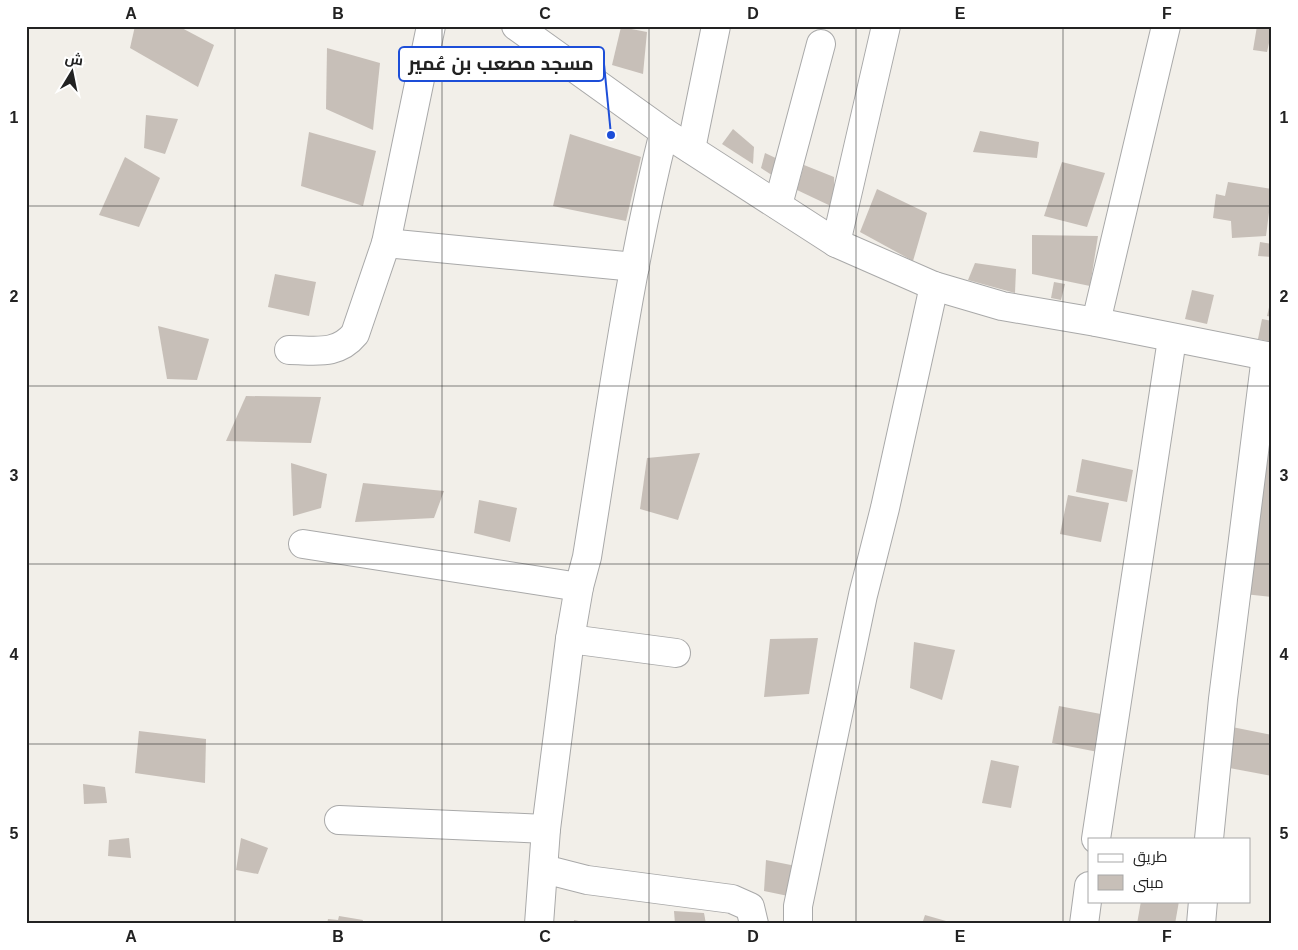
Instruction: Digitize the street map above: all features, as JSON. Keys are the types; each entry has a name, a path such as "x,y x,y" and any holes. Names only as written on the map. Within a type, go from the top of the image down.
{"street":[{"path":"289,350 336,350 346,344 354,334 386,243 431,26"},
{"path":"516,26 664,132 836,243 934,286 1002,306 1096,322 1172,339 1269,357 1223,699 1209,838"},
{"path":"691,149 716,26"},
{"path":"836,243 886,26"},
{"path":"1096,322 1166,26"},
{"path":"778,205 821,44"},
{"path":"538,924 546,829 570,639 579,587 587,557 649,192 664,132"},
{"path":"386,243 635,268"},
{"path":"798,924 798,906 859,615 934,286"},
{"path":"1096,838 1172,339"},
{"path":"304,544 579,587"},
{"path":"570,639 676,653"},
{"path":"339,820 546,829"},
{"path":"544,869 588,880 732,899 750,907 754,924"},
{"path":"1084,924 1088,894"},
{"path":"1201,924 1203,902"}],"building":[{"path":"135,26 178,26 214,45 198,87 130,48"},
{"path":"1257,26 1272,26 1272,43 1269,43 1267,52 1253,50"},
{"path":"621,27 647,32 643,74 612,65"},
{"path":"327,48 380,63 373,130 326,109"},
{"path":"146,115 178,119 165,154 144,148"},
{"path":"733,129 754,147 753,164 722,144"},
{"path":"980,131 1039,142 1037,158 973,152"},
{"path":"309,132 376,151 363,206 301,186"},
{"path":"570,134 641,157 626,221 553,206"},
{"path":"765,153 782,161 778,179 761,168"},
{"path":"125,157 160,178 139,227 99,215"},
{"path":"1062,162 1105,173 1087,227 1044,216"},
{"path":"804,165 834,177 835,208 797,190"},
{"path":"1228,182 1272,189 1266,236 1232,238 1231,221 1213,218 1216,194 1225,196"},
{"path":"877,189 927,213 913,261 860,232"},
{"path":"1032,235 1098,236 1090,286 1032,274"},
{"path":"1260,242 1272,244 1272,257 1258,256"},
{"path":"975,263 1016,269 1015,293 968,280"},
{"path":"275,274 316,282 309,316 268,307"},
{"path":"1054,282 1065,284 1061,300 1051,298"},
{"path":"1192,290 1214,295 1207,324 1185,319"},
{"path":"1272,299 1272,317 1267,316"},
{"path":"1262,319 1272,321 1272,342 1258,339"},
{"path":"158,326 209,339 197,380 167,379"},
{"path":"246,396 321,397 311,443 226,441"},
{"path":"700,453 678,520 640,509 647,458"},
{"path":"1263,453 1272,454 1272,597 1244,594"},
{"path":"1082,459 1133,470 1127,502 1076,492"},
{"path":"291,463 327,474 321,508 293,516"},
{"path":"363,483 444,491 434,518 355,522"},
{"path":"1068,495 1109,503 1101,542 1060,534"},
{"path":"479,500 517,508 510,542 474,533"},
{"path":"818,638 809,694 764,697 770,639"},
{"path":"914,642 955,650 942,700 910,688"},
{"path":"1059,706 1106,715 1098,752 1052,743"},
{"path":"1232,727 1272,735 1272,776 1224,767"},
{"path":"139,731 206,739 205,783 135,773"},
{"path":"991,760 1019,766 1011,808 982,803"},
{"path":"83,784 105,787 107,803 84,804"},
{"path":"129,838 131,858 108,856 109,840"},
{"path":"241,838 268,848 258,874 236,870"},
{"path":"766,860 796,866 793,897 764,891"},
{"path":"1141,902 1179,902 1175,924 1137,924"},
{"path":"674,911 704,913 706,924 675,924"},
{"path":"925,915 953,923 953,924 922,924"},
{"path":"339,916 363,920 362,924 327,924 328,919 338,920"},
{"path":"574,920 588,923 588,924 574,924"}],"place":[{"name":"مسجد مصعب بن عُمير","path":"611,135"}]}
